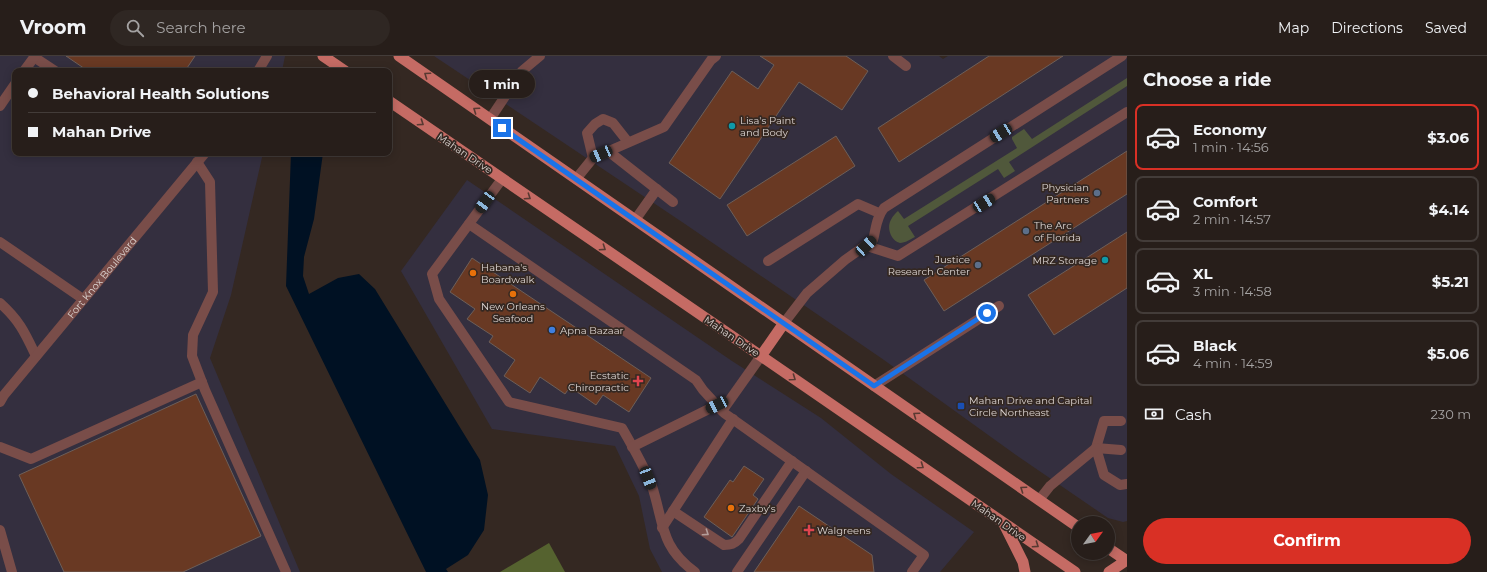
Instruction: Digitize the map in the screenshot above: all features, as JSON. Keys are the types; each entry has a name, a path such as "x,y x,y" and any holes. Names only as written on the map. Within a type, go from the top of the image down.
{"main road":[{"path":"323,56 341,68"},
{"path":"399,56 1071,522"},
{"name":"Mahan Drive","path":"392,103 1075,572"},
{"path":"761,356 784,323"},
{"path":"1004,523 1023,562 1025,572"},
{"path":"1109,572 1127,561 1115,553"}],"lane":[{"path":"26,68 34,56 51,68"},
{"path":"576,179 593,158 664,127 711,60 716,56"},
{"path":"893,56 906,66"},
{"path":"784,323 807,293 845,260 873,240 880,213 884,208 1122,56"},
{"path":"490,119 522,72 536,57"},
{"path":"254,68 265,58"},
{"path":"260,68 265,58"},
{"path":"0,106 12,88"},
{"path":"866,246 898,256 1127,112"},
{"path":"593,158 587,133 595,124 603,119 613,123 628,142"},
{"path":"608,151 673,202"},
{"name":"Fort Knox Boulevard","path":"0,402 4,395 202,156"},
{"path":"197,162 210,182 213,292 193,335 192,356 202,382 286,572"},
{"path":"502,179 432,274 439,298 509,402 622,428 644,468 652,488 662,528 675,554 686,566 696,572"},
{"path":"635,220 657,189"},
{"path":"768,262 858,204 880,213"},
{"path":"469,224 696,380 719,408 733,419 924,555 912,572"},
{"path":"0,242 83,299"},
{"path":"0,303 14,315 24,331 36,356"},
{"path":"874,386 999,306"},
{"path":"632,447 719,408 761,356"},
{"path":"0,447 31,459 202,382"},
{"path":"662,528 733,419"},
{"path":"1121,421 1104,421 1096,448 1104,475 1120,484 1127,484"},
{"path":"1039,500 1050,486 1096,448 1121,450"},
{"path":"673,511 724,545 735,544 792,461"},
{"path":"739,569 748,564 771,531 771,522 806,471"},
{"path":"1,536 12,572"}],"shaded area":[{"path":"0,56 285,56 283,68 12,68 12,156 262,156 231,295 210,358 300,572 0,572"},
{"path":"434,56 939,56 943,59 948,56 1127,56 1127,521 1123,522 1115,520 1115,516 1105,516 1016,455 884,360 685,224"},
{"path":"467,180 732,361 821,418 891,474 974,532 940,572 662,572 650,549 639,496 615,446 492,429 401,271"}],"green space":[{"path":"1127,78 1127,86 1009,162 1015,171 1004,178 998,169 908,226 915,237 906,242 900,243 895,241 892,237 889,226 893,217 898,211 904,219 1017,148 1012,137 1024,129 1032,139"},
{"path":"549,543 565,572 500,572"}],"water":[{"path":"291,156 323,156 314,219 304,257 303,276 309,294 338,278 359,274 375,289 480,460 488,495 484,530 468,555 446,569 448,572 426,572 286,286"}],"building":[{"path":"66,56 195,56 187,68 84,68"},
{"name":"Lisa's Paint and Body","path":"760,56 846,56 868,71 842,110 799,82 720,199 669,163 732,71 758,89 774,65"},
{"path":"989,56 1063,56 899,162 878,128"},
{"path":"836,136 855,166 747,236 727,205"},
{"path":"1127,151 1127,194 944,311 924,280"},
{"name":"MRZ Storage","path":"1127,232 1127,288 1054,335 1028,295"},
{"path":"472,258 651,378 629,412 603,395 596,405 570,387 565,394 540,377 530,393 504,376 515,360 489,342 493,336 467,319 475,309 450,292"},
{"path":"196,394 261,536 183,572 64,572 19,475"},
{"name":"Zaxby's","path":"744,466 764,479 753,495 758,499 732,537 704,517 730,480 733,482"},
{"name":"Walgreens","path":"799,506 872,555 874,572 754,572"}],"place":[{"name":"Lisa's Paint and Body","path":"732,126"},
{"name":"Physician Partners","path":"1097,193"},
{"name":"The Arc of Florida","path":"1026,231"},
{"name":"MRZ Storage","path":"1105,260"},
{"name":"Justice Research Center","path":"978,265"},
{"name":"Habana's Boardwalk","path":"473,273"},
{"name":"New Orleans Seafood","path":"513,294"},
{"name":"Apna Bazaar","path":"552,330"},
{"name":"Ecstatic Chiropractic","path":"638,381"},
{"name":"Mahan Drive and Capital Circle Northeast","path":"961,406"},
{"name":"Zaxby's","path":"731,508"},
{"name":"Walgreens","path":"809,530"}],"route":[{"path":"502,128 874,386 987,313"}]}
